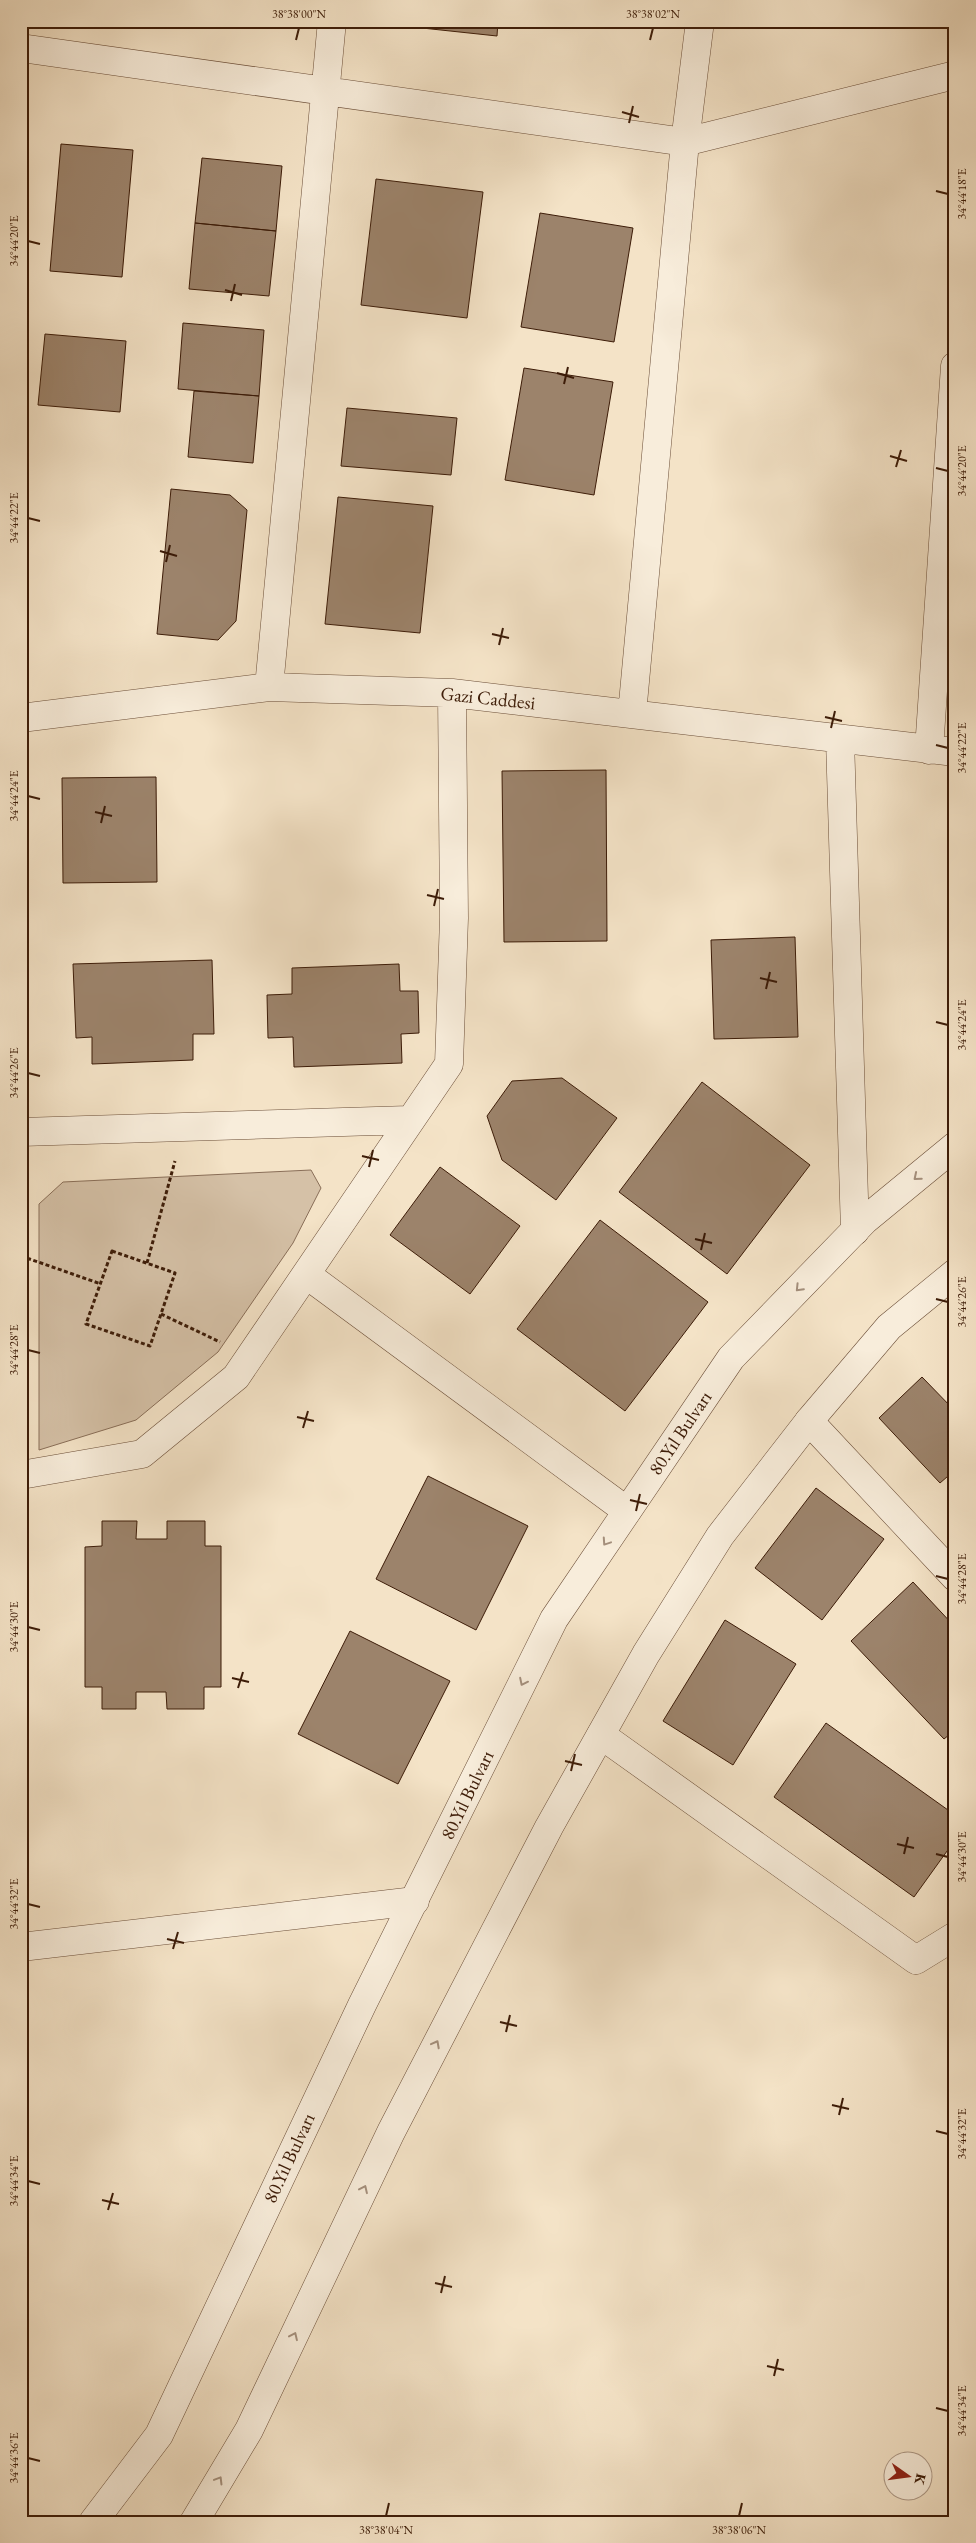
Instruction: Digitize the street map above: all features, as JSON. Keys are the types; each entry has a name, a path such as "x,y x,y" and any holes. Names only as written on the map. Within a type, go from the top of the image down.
{"street":[{"path":"269,687 332,21"},
{"path":"632,714 684,142 700,21"},
{"path":"21,48 684,142 955,75"},
{"path":"942,751 955,366"},
{"name":"Gazi Caddesi","path":"21,718 269,687 452,693 942,751"},
{"path":"21,1475 142,1454 236,1377 307,1275 409,1120 449,1064 454,918 452,693"},
{"path":"840,739 855,1231"},
{"path":"21,1132 409,1120"},
{"name":"80.Yıl Bulvarı","path":"93,2522 159,2435 362,2005 554,1619 731,1358 855,1231 955,1146"},
{"path":"194,2522 250,2430 391,2132 549,1828 646,1654 720,1536 809,1421 889,1327 955,1272"},
{"path":"307,1275 627,1511"},
{"path":"809,1421 955,1576"},
{"path":"601,1735 916,1960 955,1936"},
{"path":"21,1947 415,1901"}],"path":[{"path":"147,1263 184,1127"},
{"path":"112,1251 175,1273 150,1346 86,1324 101,1284 112,1251"},
{"path":"21,1256 101,1284"},
{"path":"161,1314 250,1356"}],"shaded area":[{"path":"311,1170 321,1188 293,1243 218,1352 136,1420 39,1450 39,1204 63,1182"}],"building":[{"path":"394,21 498,21 497,36 394,25"},
{"path":"61,144 133,150 122,277 50,271"},
{"path":"202,158 282,166 276,231 195,223"},
{"path":"376,179 483,192 467,318 361,305"},
{"path":"540,213 633,228 614,342 521,327"},
{"path":"195,223 276,231 269,296 189,289"},
{"path":"183,323 264,330 259,396 178,389"},
{"path":"45,334 126,341 120,412 38,405"},
{"path":"524,368 613,382 594,495 505,480"},
{"path":"194,391 259,396 253,463 188,457"},
{"path":"347,408 457,418 451,475 341,466"},
{"path":"171,489 230,495 247,510 236,621 218,640 157,634"},
{"path":"338,497 433,506 420,633 325,624"},
{"path":"606,770 607,941 504,942 502,771"},
{"path":"156,777 157,882 63,883 62,778"},
{"path":"795,937 798,1037 714,1039 711,940"},
{"path":"212,960 214,1034 193,1034 193,1060 92,1064 92,1037 76,1038 73,964"},
{"path":"399,964 400,991 418,991 419,1033 401,1034 402,1063 294,1067 293,1037 268,1038 267,995 292,994 292,968"},
{"path":"562,1078 617,1118 556,1200 502,1160 487,1116 512,1081"},
{"path":"702,1082 810,1165 727,1274 619,1192"},
{"path":"440,1167 520,1226 470,1294 390,1235"},
{"path":"600,1220 708,1302 625,1411 517,1329"},
{"path":"922,1377 955,1411 955,1470 940,1483 879,1418"},
{"path":"428,1476 528,1526 476,1630 376,1579"},
{"path":"816,1488 884,1539 822,1620 755,1568"},
{"path":"102,1521 137,1521 136,1539 167,1539 167,1521 205,1521 205,1546 221,1546 221,1687 204,1687 204,1709 167,1709 166,1692 136,1692 136,1709 102,1709 102,1687 85,1687 85,1547 102,1546"},
{"path":"913,1582 955,1627 955,1730 944,1739 851,1641"},
{"path":"725,1620 796,1664 733,1765 663,1721"},
{"path":"350,1631 450,1681 398,1784 298,1734"},
{"path":"826,1723 955,1815 955,1840 914,1897 774,1797"}]}
